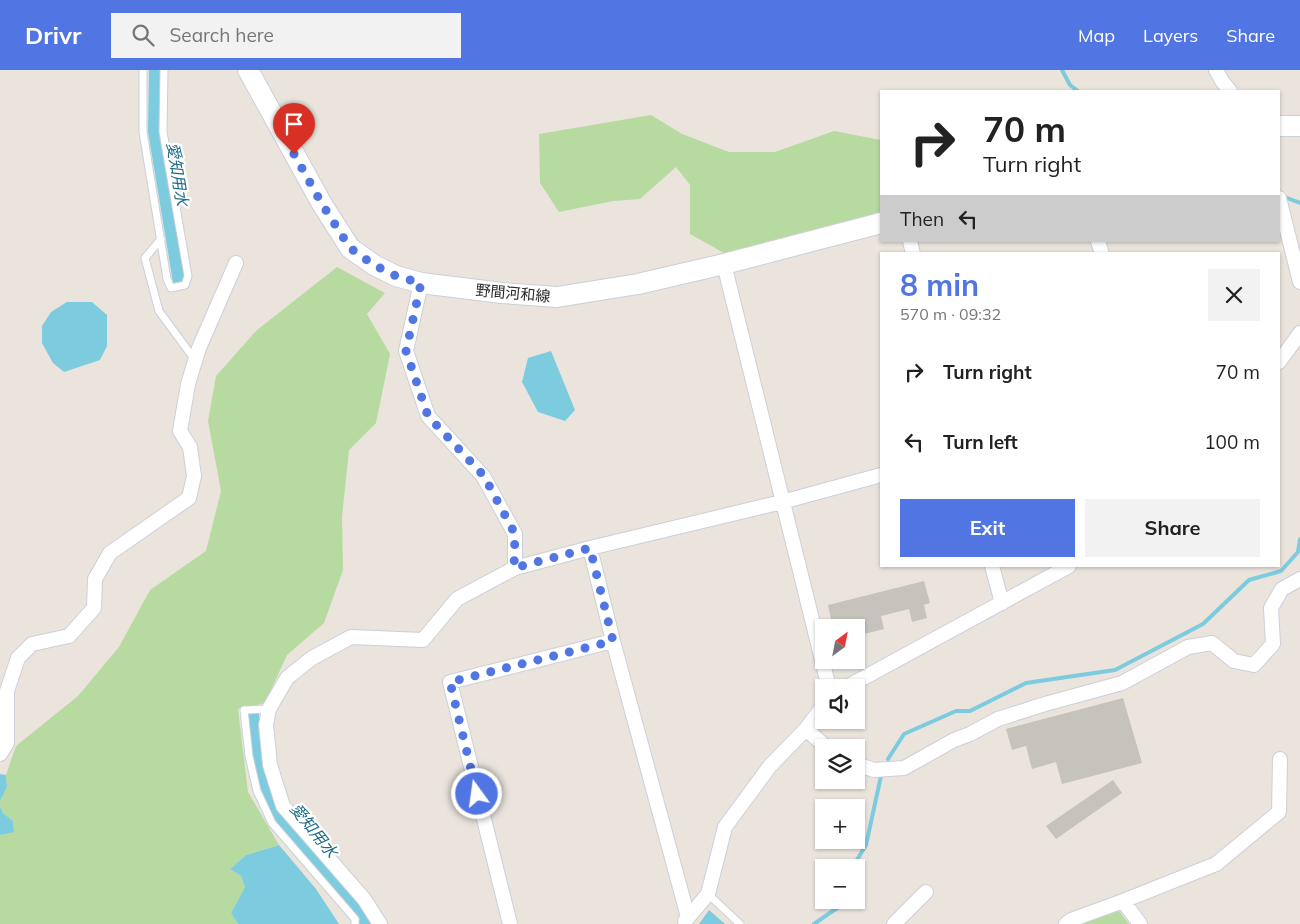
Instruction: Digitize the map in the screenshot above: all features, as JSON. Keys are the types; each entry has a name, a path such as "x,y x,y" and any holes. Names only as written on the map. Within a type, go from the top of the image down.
{"main road":[{"name":"野間河和線","path":"248,70 322,204 350,248 374,265 396,276 421,283 502,293 557,297 638,284 724,264 880,223"},
{"path":"1280,126 1300,126"}],"street":[{"path":"1216,70 1229,90"},
{"path":"1280,202 1300,282"},
{"path":"0,754 7,744 8,690 18,658 32,644 69,636 94,608 94,579 110,553 189,498 194,476 190,447 180,431 188,384 199,348 236,263"},
{"path":"724,264 827,679"},
{"path":"421,283 406,351 428,416 484,476 515,534 514,568"},
{"path":"1280,361 1300,333"},
{"path":"380,924 364,900 283,806 270,765 266,725 268,709 287,678 312,658 351,637 423,640 457,599 514,568 782,502 880,474"},
{"path":"590,548 686,921"},
{"path":"992,567 1002,603"},
{"path":"862,679 1067,567"},
{"path":"865,767 874,770 904,768 954,740 998,719 1122,683 1188,647 1212,643 1234,661 1254,665 1273,644 1271,608 1282,589 1300,579"},
{"path":"510,924 450,682 613,641"},
{"path":"686,921 708,894 725,827 770,766 815,717"},
{"path":"806,729 817,739"},
{"path":"1066,924 1071,920 1216,864 1279,812 1280,759"},
{"path":"894,924 926,892"},
{"path":"1122,901 1140,924"}],"lane":[{"path":"143,70 143,132 167,279 171,288 185,285 188,276 163,132 164,70"},
{"path":"161,239 145,258 159,311 195,360"},
{"path":"268,709 244,710 249,756 257,791 272,823 355,919 355,924"},
{"path":"708,894 740,924"}],"green space":[{"path":"651,115 682,134 729,152 775,152 834,131 880,140 880,212 724,253 690,234 690,185 676,167 640,199 613,201 559,212 540,183 539,134"},
{"path":"337,267 385,293 367,314 390,354 376,423 349,450 342,517 343,570 324,623 287,655 265,703 238,709 248,792 279,845 246,855 230,869 241,876 245,887 231,913 238,924 0,924 0,835 14,831 13,821 3,813 0,801 7,787 6,775 16,746 78,696 119,647 150,590 206,551 221,491 208,421 216,376 257,330"},
{"path":"1119,911 1129,924 1079,924"}],"water":[{"path":"67,302 92,302 107,315 107,346 100,360 64,372 53,363 42,343 42,326 51,312"},
{"path":"551,351 575,410 565,421 538,412 522,382 528,358"},
{"path":"0,774 6,775 7,787 0,801"},
{"path":"0,806 3,813 13,821 14,832 0,835"},
{"path":"279,845 316,889 339,924 238,924 231,913 245,887 241,876 230,869 246,855"},
{"path":"709,910 725,924 699,924"}],"building":[{"path":"924,581 930,603 924,605 927,618 912,622 909,609 881,616 884,629 865,634 865,619 831,619 828,605"},
{"path":"1123,698 1142,763 1062,784 1056,762 1032,769 1026,746 1012,750 1006,729"},
{"path":"1113,780 1122,793 1056,839 1046,826"}],"waterway":[{"name":"愛知用水","path":"155,70 154,131 179,282"},
{"path":"1062,70 1070,85 1077,90"},
{"path":"1287,198 1300,203"},
{"path":"888,759 904,734 956,711 970,711 1026,683 1115,670 1203,624 1249,580 1281,571 1298,552 1300,539"},
{"name":"愛知用水","path":"253,716 259,767 268,795 281,819 366,917 365,924"},
{"path":"857,859 866,845 881,776"},
{"path":"814,924 836,909"}],"route":[{"path":"294,154 322,204 350,248 374,265 396,276 421,283 406,351 428,416 484,476 515,534 514,568 590,548 613,641 450,682 477,794"}]}
